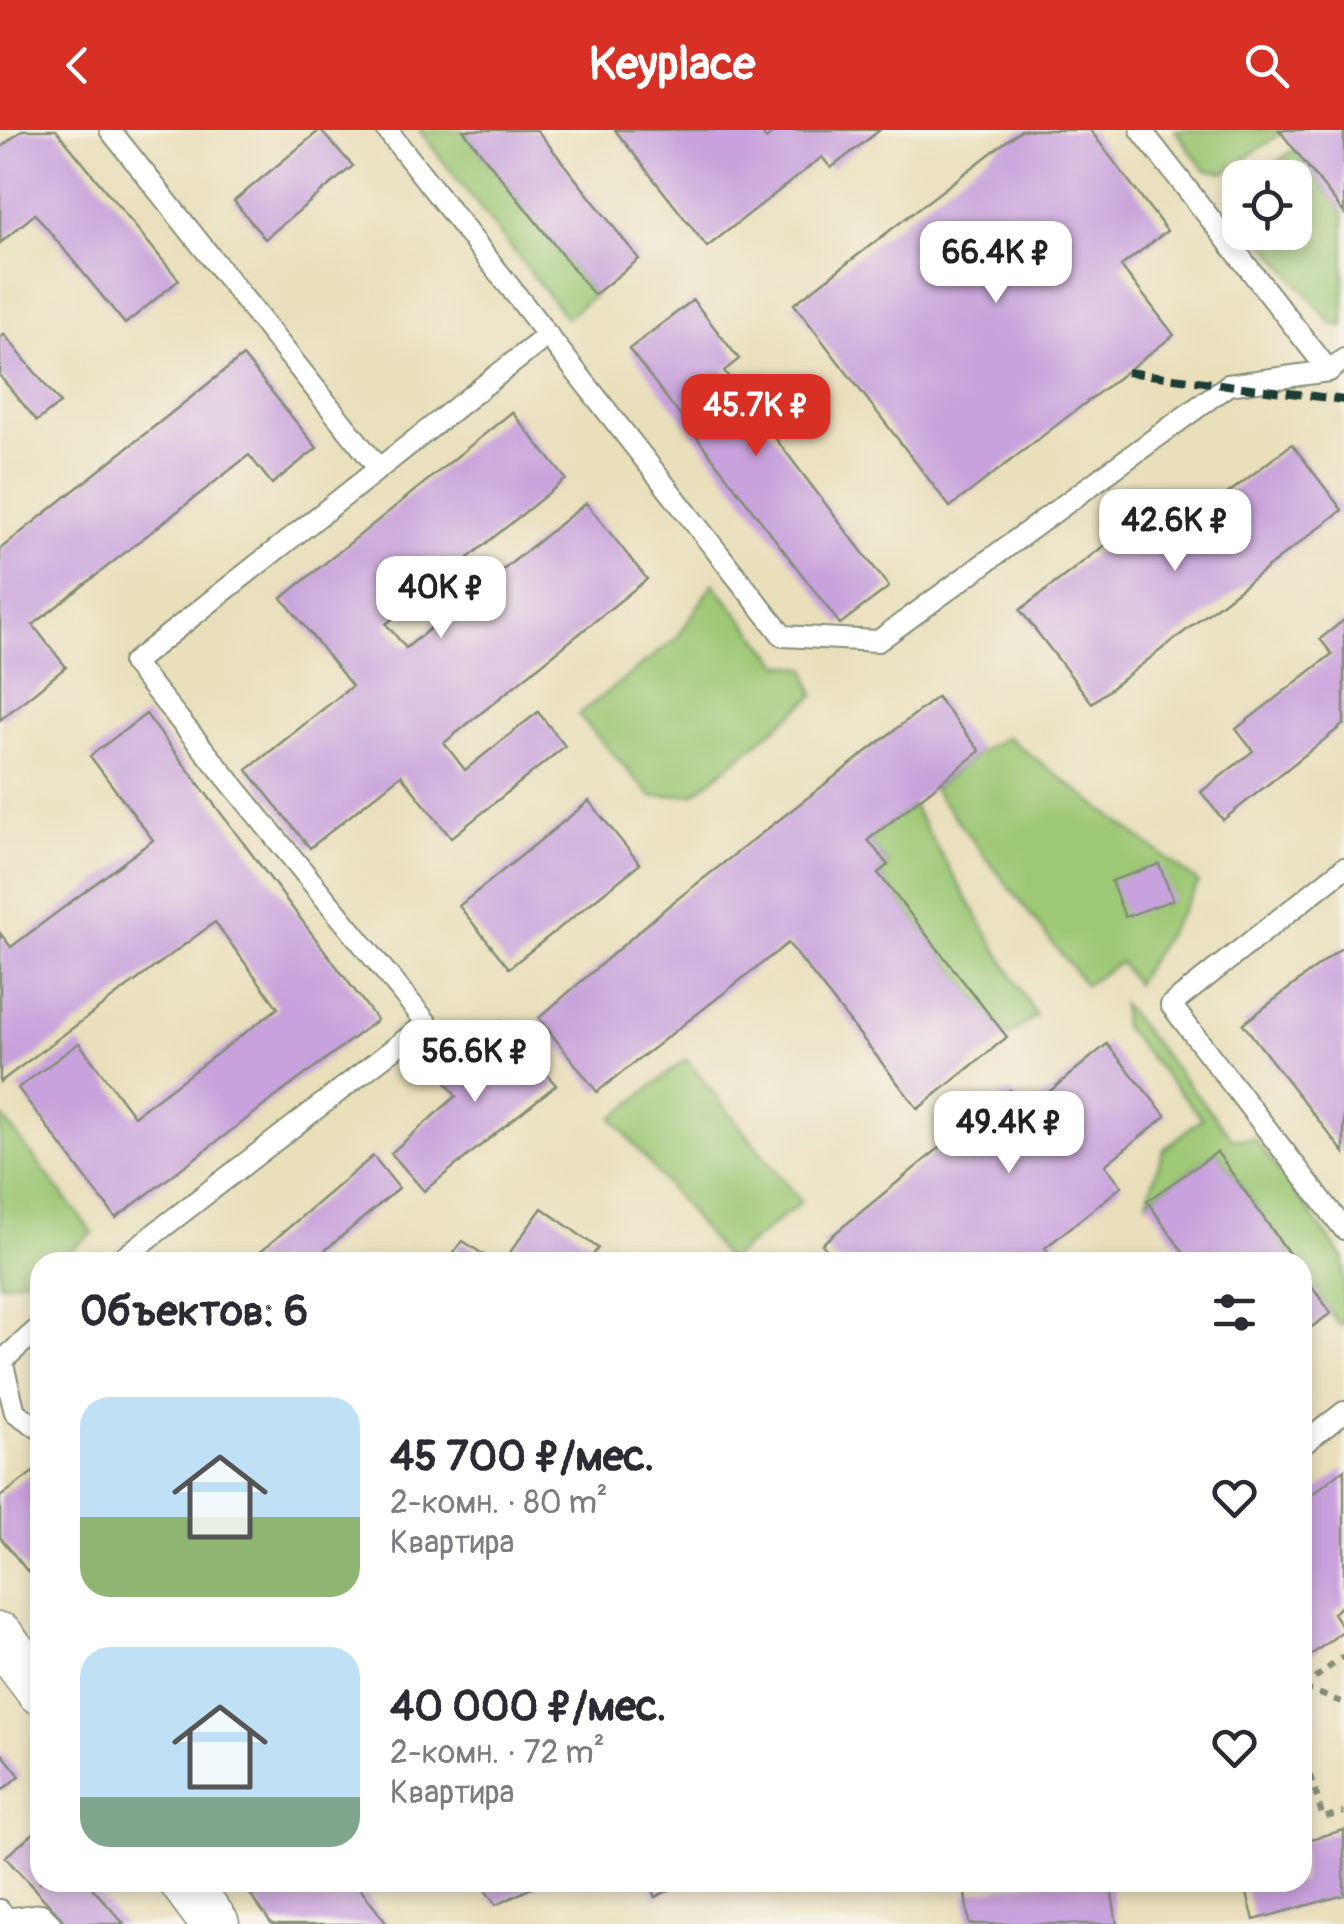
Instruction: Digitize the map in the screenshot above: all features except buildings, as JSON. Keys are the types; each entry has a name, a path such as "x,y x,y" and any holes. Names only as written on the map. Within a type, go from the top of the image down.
{"street":[{"path":"0,1637 30,1677"},
{"path":"191,1892 215,1924"}],"lane":[{"path":"110,130 379,469"},
{"path":"387,130 783,636 878,641 1228,385 1336,365 1140,130"},
{"path":"131,1252 428,1023 132,663 548,335"},
{"path":"1341,878 1171,1005 1344,1230"},
{"path":"30,1336 2,1361 15,1412 30,1422"},
{"path":"1312,1436 1344,1412"},
{"path":"2,1917 41,1914 51,1924"}],"path":[{"path":"1312,1681 1344,1656"},
{"path":"1312,1692 1344,1704"},
{"path":"1312,1779 1323,1818 1344,1812"}],"green space":[{"path":"419,130 463,130 594,295 566,318"},
{"path":"1175,130 1281,133 1243,160 1222,160 1222,173 1205,170"},
{"path":"1294,149 1303,160 1280,160"},
{"path":"1312,172 1344,213 1344,327 1332,324 1271,250 1312,250"},
{"path":"713,583 780,664 806,668 814,696 694,794 652,797 578,715 678,637"},
{"path":"1007,737 1199,883 1135,984 1120,962 1085,985 933,789 980,751"},
{"path":"912,805 1036,1016 1007,1037 878,873 888,865 868,840"},
{"path":"1122,1004 1232,1138 1255,1139 1344,1259 1344,1325 1338,1324 1312,1286 1312,1252 1288,1252 1217,1152 1147,1201 1163,1150 1202,1118 1123,1027"},
{"path":"686,1059 801,1202 739,1252 721,1252 613,1118"},
{"path":"0,1114 93,1233 68,1252 30,1252 30,1278 0,1284"}],"railway":[{"path":"1127,372 1344,400"}]}
